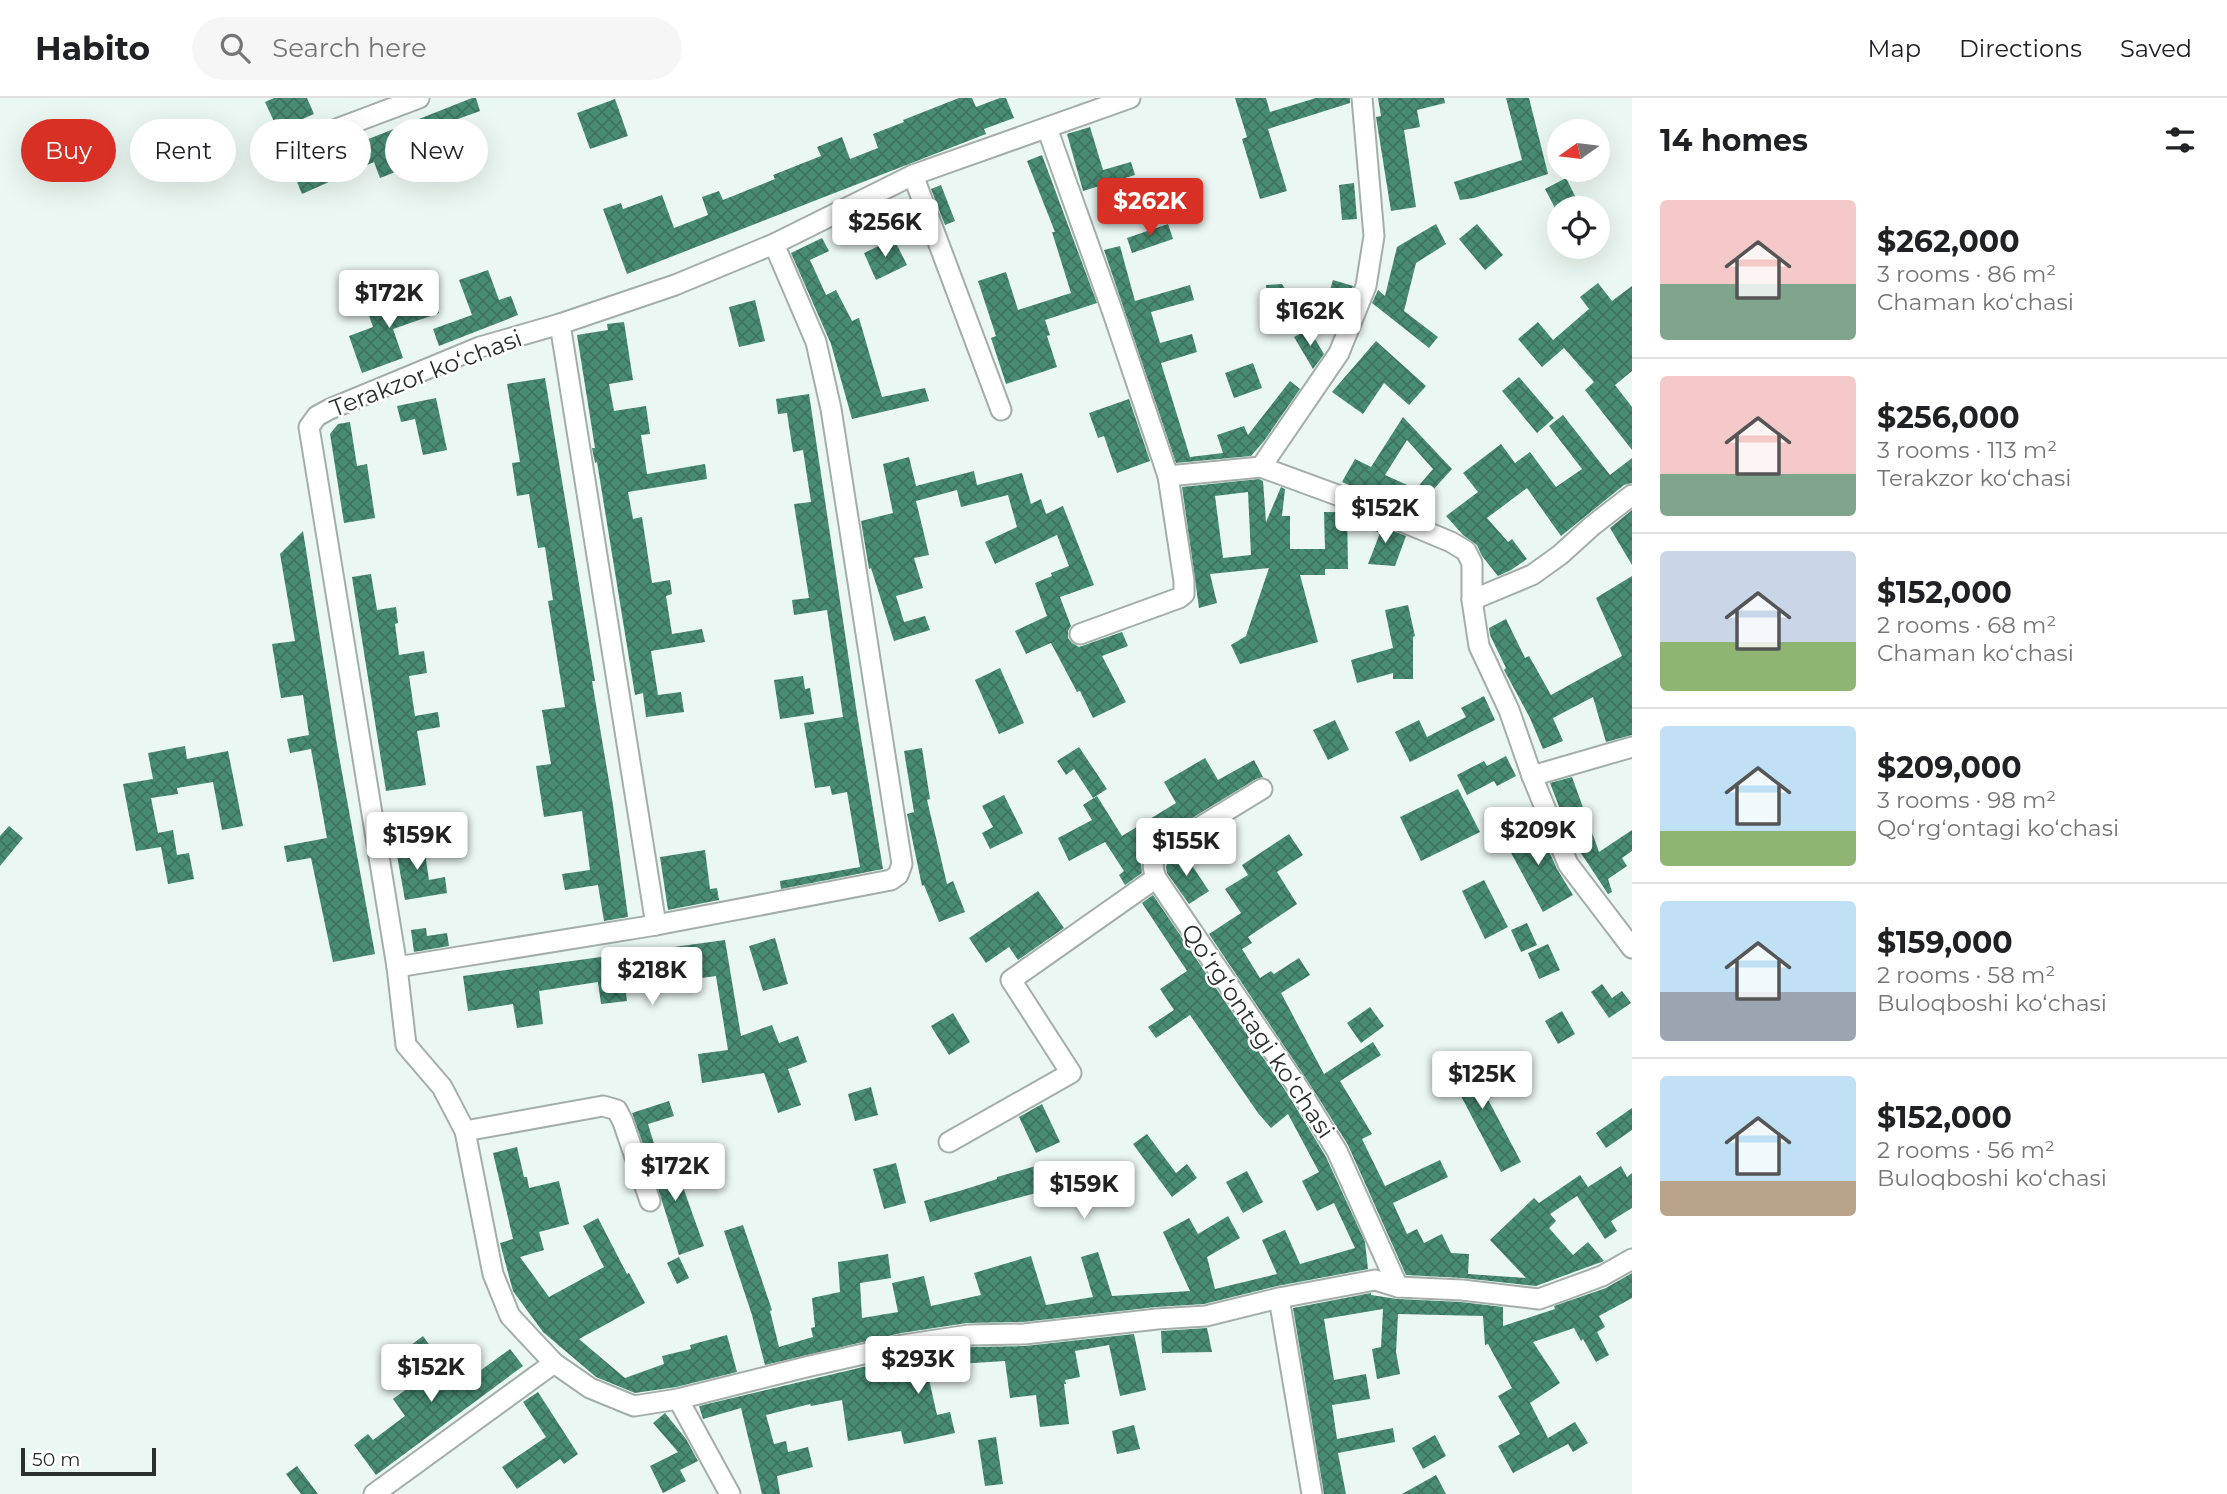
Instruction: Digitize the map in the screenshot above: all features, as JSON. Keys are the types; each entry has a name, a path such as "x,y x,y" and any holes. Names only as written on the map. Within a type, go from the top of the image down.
{"street":[{"path":"363,119 419,98"},
{"name":"Terakzor koʻchasi","path":"465,1131 442,1087 405,1045 397,967 309,427 317,416 330,409 480,347 560,324 675,285 774,244 913,175 1130,98"},
{"path":"1261,467 1339,353 1366,286 1374,236 1362,98"},
{"path":"1047,128 1168,476 1184,581 1184,594 1179,598 1080,634"},
{"path":"913,175 1001,410"},
{"path":"397,967 656,925 891,880 898,875 902,864 831,409 816,342 774,244"},
{"path":"560,324 656,925"},
{"path":"1168,476 1261,467 1348,499 1451,542 1466,551 1472,563 1472,600 1479,646 1508,710 1568,864 1632,948"},
{"path":"1472,600 1532,575 1632,495"},
{"path":"1532,776 1632,747"},
{"path":"948,1142 1071,1073 1012,980 1156,878 1152,865 1154,856 1262,789"},
{"name":"Qoʻrgʻontagi koʻchasi","path":"1156,878 1299,1089 1337,1151 1398,1287"},
{"path":"650,1201 617,1110 603,1106 465,1131 493,1274 510,1315 554,1363 590,1388 634,1406 678,1399 903,1345 969,1335 1024,1334 1157,1318 1206,1315 1375,1280 1398,1287 1462,1290 1539,1299 1602,1276 1632,1259"},
{"path":"1279,1298 1312,1494"},
{"path":"374,1494 554,1363"},
{"path":"678,1399 730,1494"}],"building":[{"path":"274,98 307,98 314,114 303,119 273,119 265,102"},
{"path":"472,98 476,98 480,111 458,119 419,119"},
{"path":"959,98 972,98 976,107 1006,98 1014,118 984,129 986,134 627,274 603,209 621,203 623,209 662,195 674,228 708,215 702,197 719,191 723,200 775,179 773,175 821,156 817,147 842,137 850,159 878,148 873,134"},
{"path":"1235,98 1266,98 1270,112 1316,98 1350,98 1350,103 1268,129 1287,191 1260,199 1242,139 1247,137"},
{"path":"1378,98 1444,98 1445,103 1417,110 1420,127 1404,130 1416,207 1391,211 1376,117 1381,116"},
{"path":"1506,98 1529,98 1547,174 1460,200 1454,182 1522,160"},
{"path":"615,99 628,136 590,149 577,113"},
{"path":"1090,127 1103,170 1131,162 1135,175 1083,191 1067,134"},
{"path":"385,132 385,176 380,178 374,162 371,163 371,138"},
{"path":"1042,155 1097,303 1045,320 1057,367 1006,384 991,338 996,336 978,281 1006,272 1018,310 1071,293 1052,232 1055,232 1027,161"},
{"path":"297,182 329,182 302,194"},
{"path":"1558,182 1568,182 1575,196 1549,196 1545,189"},
{"path":"1354,183 1357,219 1342,220 1339,185"},
{"path":"941,185 955,221 945,225 931,189"},
{"path":"1168,224 1173,239 1132,253 1127,238"},
{"path":"1436,224 1446,244 1416,263 1404,311 1438,337 1429,348 1372,303 1378,290 1385,296 1397,247"},
{"path":"1477,224 1503,255 1485,270 1459,239"},
{"path":"822,238 829,251 810,260 826,295 836,290 852,321 859,318 882,397 925,388 929,401 852,419 831,344 791,253"},
{"path":"894,239 907,265 876,280 864,253"},
{"path":"1120,246 1135,301 1190,285 1194,300 1151,312 1160,343 1192,334 1197,352 1161,363 1190,457 1223,453 1217,435 1244,426 1248,435 1290,381 1300,389 1251,456 1176,463 1104,250"},
{"path":"488,270 499,300 511,296 518,315 439,346 433,329 472,315 459,280"},
{"path":"1333,280 1353,286 1336,328 1322,318"},
{"path":"1598,283 1612,301 1632,286 1632,371 1615,385 1632,407 1632,450 1585,390 1594,382 1564,348 1542,367 1518,339 1538,322 1553,340 1589,309 1580,297"},
{"path":"1282,284 1288,293 1288,299 1292,299 1295,329 1271,331 1266,285"},
{"path":"417,292 420,299 432,294 439,313 393,329 403,358 362,373 349,336 373,327 367,310"},
{"path":"755,300 765,341 739,347 729,307"},
{"path":"624,322 633,380 609,384 614,411 646,406 650,434 641,435 647,474 705,464 707,479 628,492 633,519 642,517 652,583 670,580 672,594 666,596 672,634 702,629 705,642 651,651 658,695 681,692 684,712 646,717 643,693 635,695 597,462 595,463 592,448 595,448 577,335 608,330 607,324"},
{"path":"1309,329 1324,354 1313,369 1294,337"},
{"path":"1376,341 1426,386 1409,405 1384,383 1363,414 1332,392"},
{"path":"1253,363 1262,388 1234,398 1225,373"},
{"path":"1519,377 1554,418 1537,433 1502,391"},
{"path":"545,378 595,681 592,681 628,917 604,921 598,885 565,890 562,874 590,870 582,811 544,817 536,766 551,764 542,710 565,707 548,601 553,600 545,547 538,548 529,494 517,496 512,463 520,462 507,384"},
{"path":"809,394 883,869 781,889 780,881 860,867 847,792 832,795 830,786 815,788 804,723 843,717 827,610 794,615 792,600 809,598 794,504 811,502 803,450 793,452 787,413 778,414 776,399"},
{"path":"436,398 447,450 423,455 415,419 401,422 397,406"},
{"path":"1129,399 1150,461 1117,473 1104,436 1098,438 1089,413"},
{"path":"1563,415 1610,475 1632,458 1632,483 1624,485 1561,536 1527,488 1487,518 1508,542 1512,539 1527,559 1498,576 1477,545 1463,535 1446,516 1478,492 1463,473 1501,444 1515,463 1530,452 1556,487 1582,469 1549,426"},
{"path":"1403,417 1452,469 1414,513 1342,482 1355,459 1371,467","holes":["1407,440 1433,469 1416,489 1385,475"]},
{"path":"350,422 357,466 367,464 375,518 344,523 330,434 338,424"},
{"path":"909,457 916,486 974,471 977,485 1022,473 1031,504 1041,499 1046,514 1063,506 1094,585 1060,597 1071,626 1068,638 1079,647 1122,632 1128,646 1102,656 1126,702 1093,718 1051,643 1026,654 1015,631 1047,616 1035,583 1069,566 1057,535 995,564 985,542 1017,527 1008,495 961,507 957,490 916,501 929,555 914,558 923,588 896,596 904,622 925,616 930,630 894,641 871,568 869,569 861,521 893,513 883,464"},
{"path":"1259,479 1263,481 1266,522 1281,487 1285,489 1282,516 1290,516 1290,549 1325,549 1324,512 1347,512 1348,569 1325,569 1325,575 1300,575 1318,642 1240,664 1231,645 1246,636 1269,568 1210,574 1217,603 1199,608 1182,487","holes":["1248,492 1251,555 1223,558 1215,496"]},
{"path":"1632,510 1632,565 1610,528"},
{"path":"1361,518 1406,536 1395,566 1368,564 1380,533 1358,523"},
{"path":"303,531 337,745 375,954 333,962 311,858 287,862 284,846 327,838 311,749 290,753 287,739 309,735 303,695 281,698 272,644 295,641 280,554"},
{"path":"371,574 377,610 396,607 399,655 424,651 427,673 409,676 415,716 438,712 440,727 417,731 426,785 386,791 352,577"},
{"path":"1632,576 1632,735 1606,742 1593,697 1553,718 1563,741 1543,749 1504,670 1506,668 1489,628 1506,619 1525,658 1529,656 1551,695 1622,656 1596,598"},
{"path":"1408,605 1415,636 1413,679 1393,679 1393,673 1357,683 1351,660 1393,648 1385,610"},
{"path":"1000,668 1024,723 999,734 975,680"},
{"path":"803,676 805,689 810,688 814,714 780,719 774,680"},
{"path":"1484,696 1495,720 1410,762 1395,732 1419,720 1427,737 1466,717 1461,708"},
{"path":"1335,720 1349,750 1328,760 1313,730"},
{"path":"185,746 187,759 228,751 243,826 222,830 213,782 177,788 178,794 151,798 158,833 173,830 177,855 189,853 194,879 168,884 161,847 136,851 123,784 153,779 148,753"},
{"path":"1079,747 1107,789 1093,798 1074,769 1066,775 1057,761"},
{"path":"922,748 930,799 927,800 947,884 953,881 965,912 939,922 924,885 922,886 907,814 914,812 904,751"},
{"path":"1506,756 1516,776 1497,786 1494,781 1467,795 1457,775 1484,761 1487,766"},
{"path":"1205,758 1218,780 1254,760 1263,777 1156,840 1143,854 1142,873 1125,885 1119,875 1124,871 1105,842 1069,861 1058,838 1092,820 1083,805 1097,796 1122,836 1176,803 1164,782"},
{"path":"1572,777 1599,852 1632,830 1632,851 1622,858 1627,866 1608,879 1612,892 1608,894 1571,838 1550,783"},
{"path":"1458,789 1480,832 1421,861 1400,817"},
{"path":"1004,795 1023,833 990,849 982,833 993,827 982,806"},
{"path":"1536,822 1557,869 1573,895 1543,912 1503,838"},
{"path":"9,826 23,838 0,866 0,836"},
{"path":"1289,834 1303,855 1277,872 1297,904 1248,937 1252,943 1242,949 1260,978 1271,971 1274,974 1299,958 1310,975 1281,993 1324,1074 1373,1042 1381,1055 1340,1081 1372,1134 1362,1139 1385,1186 1440,1160 1448,1177 1393,1203 1407,1234 1417,1229 1424,1243 1442,1234 1451,1253 1469,1254 1468,1274 1526,1278 1490,1240 1534,1198 1539,1203 1580,1175 1588,1187 1621,1166 1627,1177 1632,1173 1632,1208 1611,1221 1617,1231 1605,1239 1577,1196 1550,1214 1556,1221 1549,1228 1573,1255 1588,1242 1604,1261 1536,1286 1406,1275 1348,1145 1209,934 1241,913 1225,889 1248,875 1242,865"},
{"path":"423,840 429,880 445,877 447,893 405,900 395,844"},
{"path":"705,850 710,889 717,888 719,900 668,910 660,857"},
{"path":"1183,852 1209,891 1189,904 1167,873 1166,867 1168,861"},
{"path":"1484,880 1508,927 1485,939 1462,891"},
{"path":"1038,891 1064,928 1018,960 1009,947 986,963 969,938"},
{"path":"1153,895 1289,1096 1326,1157 1365,1242 1368,1269 1277,1286 1204,1304 1023,1322 967,1323 901,1333 765,1365 752,1315 724,1231 743,1225 772,1310 770,1311 779,1347 813,1337 811,1328 815,1327 812,1298 840,1292 838,1262 888,1254 891,1278 860,1283 862,1318 898,1312 892,1283 924,1276 931,1306 981,1295 974,1273 1031,1256 1046,1305 1093,1297 1081,1257 1098,1252 1112,1296 1190,1291 1163,1232 1189,1218 1198,1234 1228,1216 1240,1238 1207,1257 1215,1289 1277,1274 1262,1240 1285,1230 1300,1264 1355,1248 1334,1203 1317,1211 1302,1181 1319,1172 1288,1114 1271,1128 1190,1015 1156,1038 1148,1027 1174,1010 1160,989 1187,971 1142,903"},
{"path":"1527,923 1537,945 1521,952 1511,930"},
{"path":"426,928 427,936 447,933 449,946 414,952 411,930"},
{"path":"775,938 788,984 763,991 749,946"},
{"path":"725,940 741,1036 772,1025 779,1043 798,1036 807,1062 788,1069 801,1105 778,1113 764,1073 702,1083 698,1054 728,1050 716,976 687,980 685,970 624,979 627,1001 601,1004 598,982 539,991 543,1024 517,1028 513,1004 468,1011 463,976"},
{"path":"1548,944 1560,970 1539,979 1528,953"},
{"path":"1602,984 1612,998 1622,991 1631,1003 1609,1018 1591,992"},
{"path":"1370,1007 1384,1026 1361,1043 1347,1023"},
{"path":"1562,1011 1575,1034 1558,1044 1545,1021"},
{"path":"953,1013 970,1042 949,1055 931,1026"},
{"path":"1465,1051 1521,1162 1501,1172 1443,1062"},
{"path":"871,1087 878,1115 855,1121 848,1094"},
{"path":"669,1101 674,1116 648,1124 655,1147 645,1150 632,1113"},
{"path":"1042,1104 1060,1142 1036,1153 1019,1117"},
{"path":"1632,1108 1632,1130 1606,1148 1596,1133"},
{"path":"1147,1134 1176,1173 1187,1164 1197,1178 1172,1197 1133,1144"},
{"path":"517,1147 529,1188 559,1181 569,1224 539,1232 544,1250 520,1257 549,1297 604,1267 583,1226 598,1218 645,1303 579,1339 625,1378 664,1364 662,1356 691,1349 690,1345 727,1335 737,1372 676,1387 635,1393 596,1377 543,1332 513,1291 500,1243 513,1239 493,1153"},
{"path":"667,1147 704,1246 679,1255 647,1154"},
{"path":"896,1163 906,1203 884,1209 873,1169"},
{"path":"1036,1166 1043,1191 930,1222 924,1201"},
{"path":"1247,1171 1263,1202 1243,1213 1226,1182"},
{"path":"679,1257 689,1278 677,1284 667,1263"},
{"path":"1632,1273 1632,1298 1599,1316 1605,1327 1597,1332 1609,1355 1596,1362 1574,1328 1533,1342 1560,1383 1530,1403 1548,1438 1575,1422 1588,1443 1573,1452 1568,1444 1513,1473 1498,1446 1520,1434 1498,1396 1512,1388 1488,1344 1485,1345 1483,1316 1398,1314 1396,1352 1400,1374 1377,1379 1372,1349 1381,1347 1383,1309 1324,1319 1334,1380 1366,1374 1370,1399 1332,1405 1337,1439 1393,1428 1395,1442 1338,1453 1346,1494 1324,1494 1293,1308 1371,1293 1397,1299 1503,1307 1503,1326 1555,1309 1554,1306 1606,1288"},
{"path":"1207,1328 1212,1352 1162,1353 1161,1331"},
{"path":"1134,1334 1146,1390 1120,1396 1109,1345 1075,1351 1080,1377 1065,1380 1064,1384 1069,1424 1040,1427 1036,1395 1010,1398 1005,1361 926,1366 937,1415 950,1412 955,1433 904,1444 901,1431 848,1441 842,1400 811,1406 810,1404 766,1415 774,1444 786,1441 788,1452 808,1447 813,1467 777,1476 780,1494 762,1494 741,1408 703,1419 699,1406 905,1357 970,1347 1025,1346"},
{"path":"423,1336 459,1386 510,1349 523,1366 376,1475 354,1445 368,1434 373,1440 405,1416 393,1399 426,1375 407,1348"},
{"path":"538,1392 578,1454 564,1464 560,1459 517,1489 502,1467 546,1437 523,1402"},
{"path":"665,1413 686,1439 698,1461 680,1470 686,1481 663,1493 650,1466 678,1452 653,1423"},
{"path":"1134,1425 1140,1449 1117,1454 1112,1431"},
{"path":"1435,1435 1446,1456 1423,1469 1412,1448"},
{"path":"996,1437 1003,1484 985,1486 978,1440"},
{"path":"297,1466 318,1494 301,1494 286,1474"},
{"path":"1436,1475 1446,1494 1402,1494"}]}
